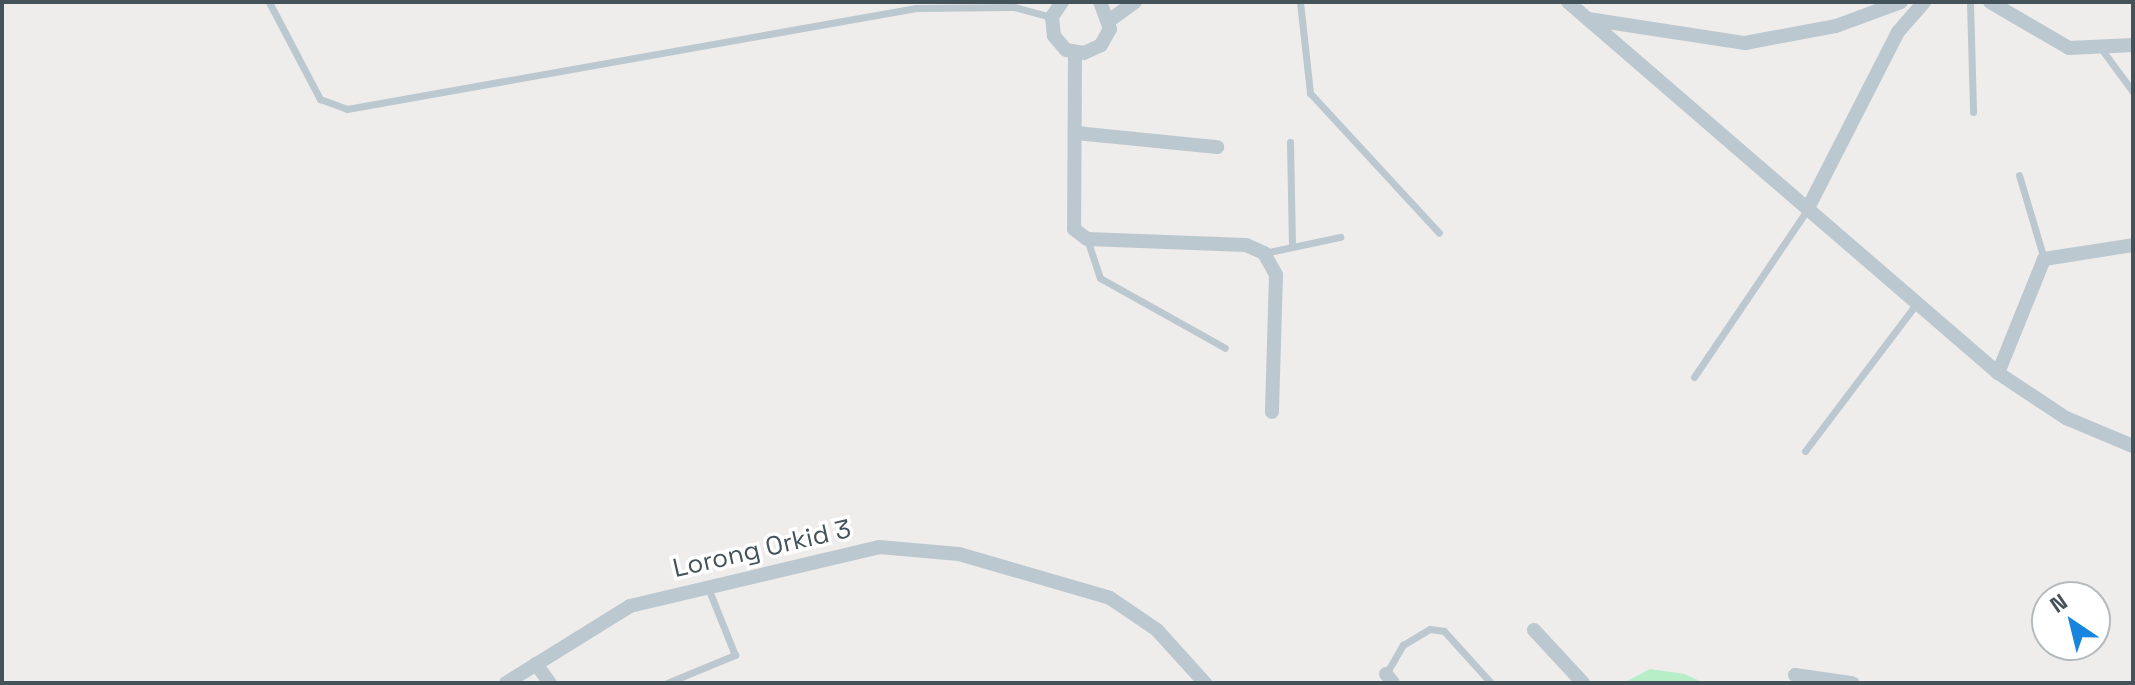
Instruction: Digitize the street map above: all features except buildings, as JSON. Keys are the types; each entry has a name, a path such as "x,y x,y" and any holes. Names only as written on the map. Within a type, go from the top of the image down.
{"street":[{"path":"1062,2 1052,17 1058,44 1075,53 1101,45 1110,20 1135,2"},
{"path":"1100,2 1110,20"},
{"path":"1588,19 1745,43 1836,26 1901,2"},
{"path":"1990,2 2060,45 2133,45"},
{"path":"1809,206 1919,3"},
{"path":"1574,4 1998,373 2066,418 2133,446"},
{"path":"1075,53 1076,133 1072,222 1087,239 1246,245 1264,253 1276,275 1272,412"},
{"path":"1076,133 1217,147"},
{"path":"1998,373 2044,259 2133,245"},
{"name":"Lorong Orkid 3","path":"506,683 630,606 856,549 959,554 1110,598 1157,630 1205,683"},
{"path":"1534,630 1583,683"},
{"path":"536,664 550,683"},
{"path":"1793,679 1852,683"}],"lane":[{"path":"269,2 320,99 347,109 916,8 1014,7 1052,17"},
{"path":"1300,2 1310,93 1439,233"},
{"path":"1970,2 1973,112"},
{"path":"2100,47 2133,92"},
{"path":"1290,142 1292,243"},
{"path":"2019,175 2044,259"},
{"path":"1694,377 1809,206"},
{"path":"1264,253 1292,243 1340,237"},
{"path":"1087,239 1100,278 1225,348"},
{"path":"1805,451 1918,302"},
{"path":"667,683 735,655 707,586"},
{"path":"1390,678 1403,645 1430,629 1444,631 1491,683"}],"green space":[{"path":"1650,669 1685,674 1704,683 1623,683"}]}
